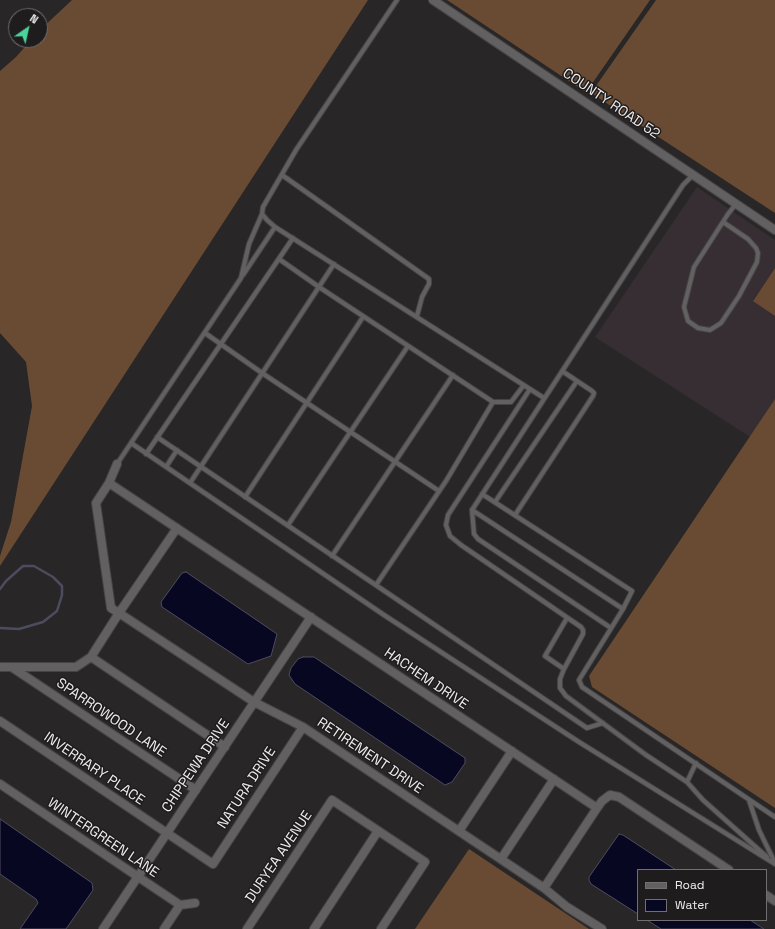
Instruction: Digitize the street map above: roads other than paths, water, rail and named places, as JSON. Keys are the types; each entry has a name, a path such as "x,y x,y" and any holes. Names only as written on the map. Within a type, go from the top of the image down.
{"street":[{"name":"COUNTY ROAD 52","path":"433,0 775,230"},
{"path":"117,464 109,483 96,503 111,608 119,613"},
{"name":"HACHEM DRIVE","path":"109,483 597,808"},
{"path":"0,667 76,667 91,657 177,528"},
{"name":"RETIREMENT DRIVE","path":"119,613 254,702 303,727 544,888 567,907 602,929"},
{"name":"CHIPPEWA DRIVE","path":"103,929 311,617"},
{"path":"91,657 225,747"},
{"name":"SPARROWOOD LANE","path":"13,668 196,790"},
{"name":"INVERRARY PLACE","path":"0,721 213,864"},
{"name":"NATURA DRIVE","path":"213,864 303,727"},
{"path":"459,831 512,751"},
{"path":"501,859 554,779"},
{"name":"WINTERGREEN LANE","path":"0,784 180,905"},
{"path":"544,888 597,808 602,801 610,795 619,797 727,869"},
{"name":"DURYEA AVENUE","path":"247,929 332,800 378,831"},
{"path":"314,929 378,831 425,862 381,929"},
{"path":"164,929 180,905 195,903"}],"lane":[{"path":"241,278 249,244 262,214 263,207 296,150 397,0"},
{"path":"282,174 429,279 429,284 422,297 416,316"},
{"path":"611,628 478,539 474,534 472,510 683,185 693,175"},
{"path":"723,222 748,239 756,248 758,253 757,262 721,323 710,330 698,328 688,320 684,307 694,266 723,222 736,204"},
{"path":"262,214 275,227 544,398"},
{"path":"117,464 275,227"},
{"path":"146,454 293,238"},
{"path":"279,259 493,402 511,402 524,385"},
{"path":"190,483 334,264"},
{"path":"245,497 363,316"},
{"path":"205,332 262,373 439,491"},
{"path":"288,525 408,346"},
{"path":"515,515 594,393 562,371"},
{"path":"332,556 453,375"},
{"path":"495,502 577,381"},
{"path":"530,389 448,515 446,525 450,536 581,627 583,634 560,679 560,688 566,696 646,755 687,782 703,800 775,864"},
{"path":"376,585 439,491 493,402"},
{"path":"157,437 587,728 603,723"},
{"path":"131,443 397,623 579,742 775,864"},
{"path":"166,467 177,450"},
{"path":"482,494 632,591 579,680 582,687 775,817"},
{"path":"472,510 622,609"},
{"path":"564,669 545,656 568,618"},
{"path":"687,782 696,763"},
{"path":"749,800 759,830 775,864"}],"water":[{"path":"186,572 277,634 271,656 248,664 162,607 161,602 182,573"},
{"path":"303,657 314,657 465,758 465,763 452,782 445,785 295,684 289,675 291,668 298,659"},
{"path":"0,819 92,883 93,890 66,929 20,929 38,903 36,899 0,874"},
{"path":"619,834 623,835 674,869 637,869 637,913 591,884 589,877"},
{"path":"649,921 752,921 764,929 661,929"}],"waterway":[{"path":"0,589 6,581 23,566 34,566 53,577 62,586 62,595 57,611 43,622 19,629 0,628"}]}
